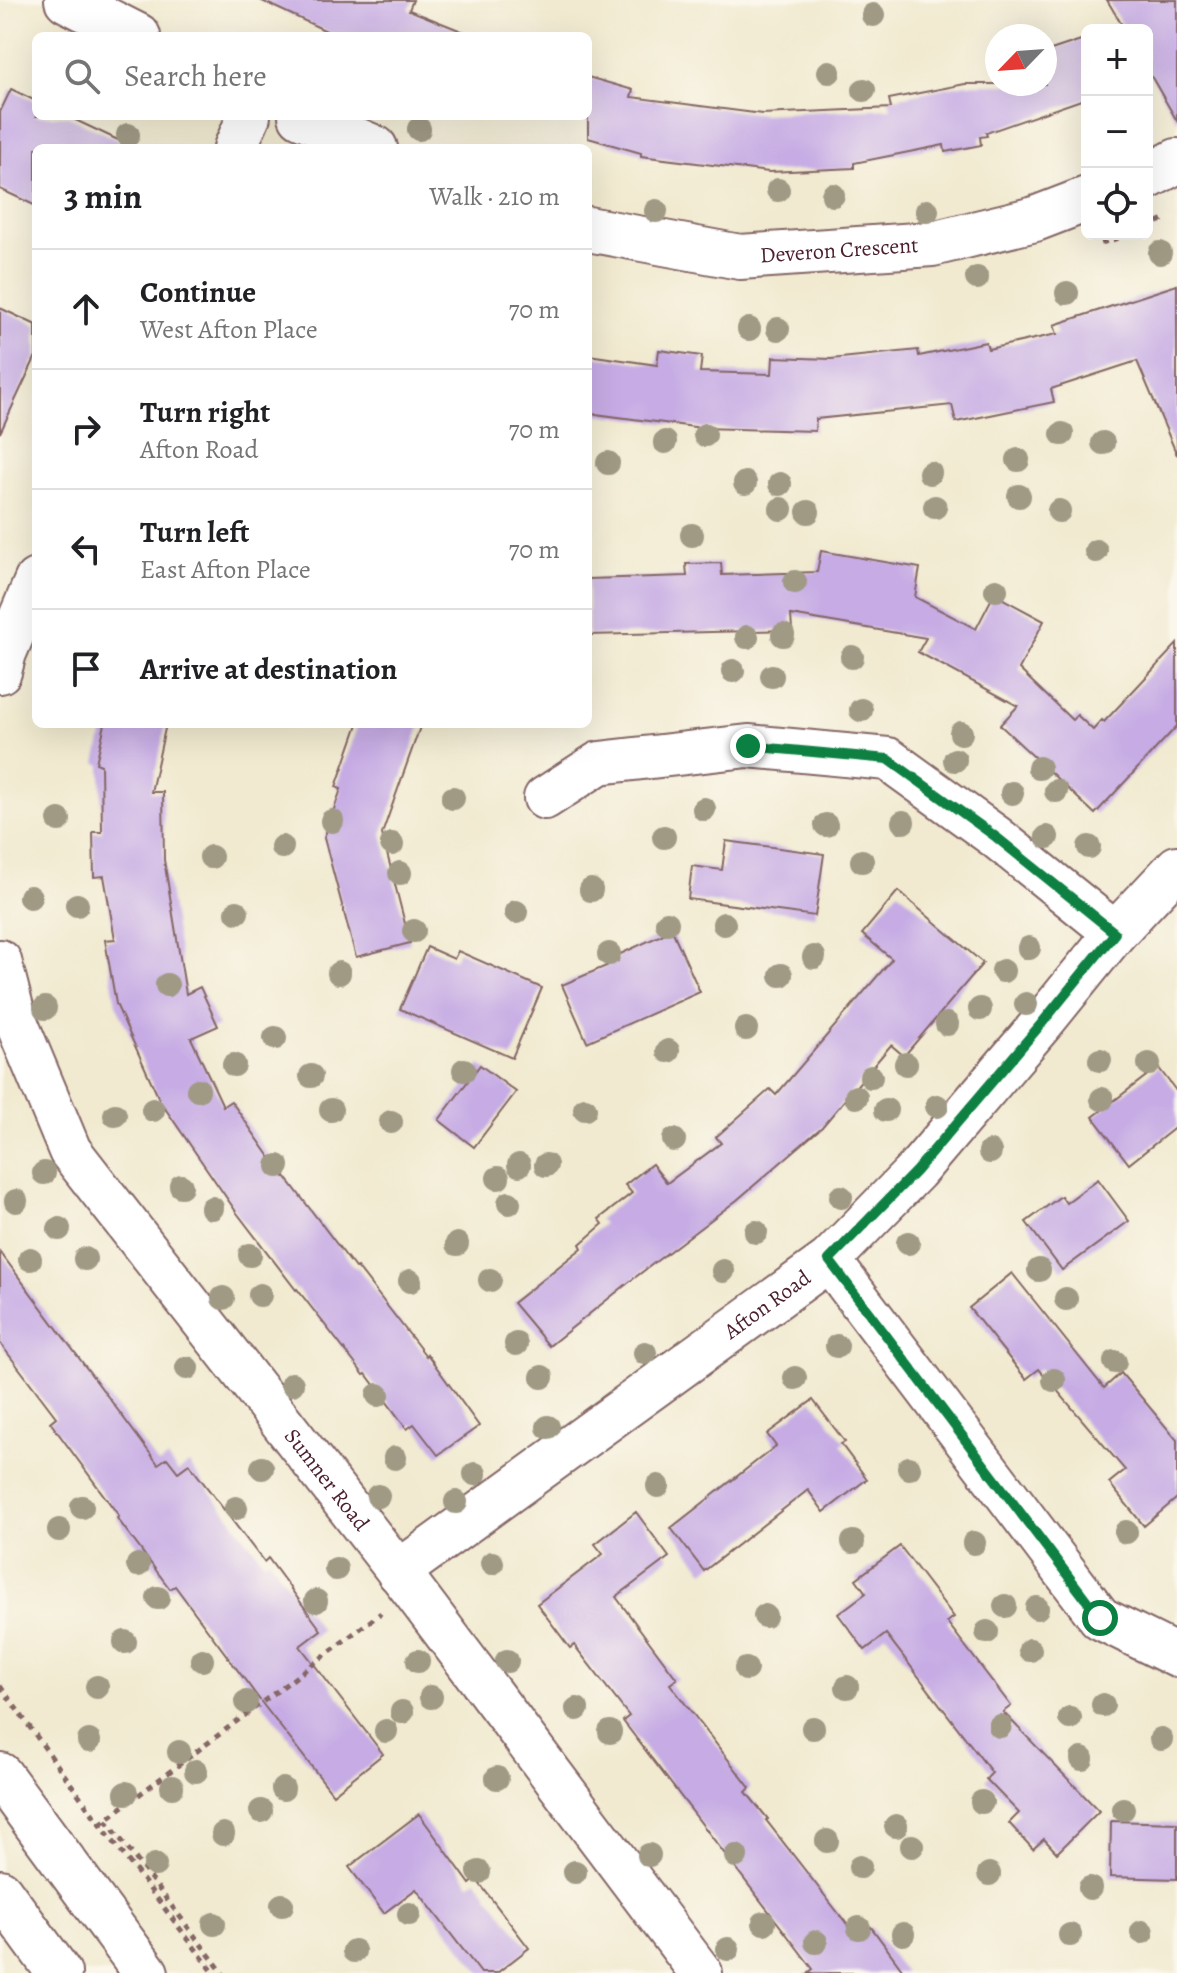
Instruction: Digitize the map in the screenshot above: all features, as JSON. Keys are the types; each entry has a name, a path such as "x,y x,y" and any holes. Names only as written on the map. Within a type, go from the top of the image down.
{"street":[{"path":"67,0 130,32"},
{"path":"237,144 247,120"},
{"path":"310,120 366,144"},
{"path":"1153,174 1177,161"},
{"name":"Deveron Crescent","path":"592,230 740,257 932,244 1035,219 1081,201"},
{"path":"0,672 32,589"},
{"path":"545,798 599,763 629,759 748,746 888,759 996,837 1115,933"},
{"name":"Afton Road","path":"405,1581 829,1260 916,1171 1115,933 1177,867"},
{"name":"Sumner Road","path":"0,961 15,1019 70,1151 405,1581 701,1973"},
{"path":"829,1260 1100,1618 1177,1656"},
{"path":"0,1775 146,1973"},
{"path":"0,1892 59,1973"}],"path":[{"path":"103,1822 405,1581"},
{"path":"0,1686 214,1973"},
{"path":"103,1822 223,1973"}],"building":[{"path":"260,0 413,0 409,10 464,32 328,32"},
{"path":"1107,0 1177,0 1177,121 1153,79 1153,24 1121,24"},
{"path":"1081,40 1081,100 986,133 987,136 980,137 981,145 945,152 944,145 854,163 854,168 769,172 641,156 641,153 588,138 588,120 592,120 592,78 633,90 631,97 762,114 891,108 889,99 965,84 985,84 985,96 1057,96 1057,48"},
{"path":"11,89 32,99 32,120 76,120 126,144 32,144 32,204 0,189 0,112"},
{"path":"1177,285 1177,455 1137,361 1051,389 1054,402 956,422 952,405 816,419 815,431 702,428 592,414 592,356 657,365 659,350 702,356 700,372 772,374 773,357 831,359 918,350 919,356 986,342 988,349 1057,334 1054,325"},
{"path":"0,308 32,323 32,365 0,433"},
{"path":"821,551 920,568 915,597 976,629 994,594 1044,621 1019,669 1072,720 1077,715 1093,730 1177,644 1177,726 1095,814 1000,725 1018,706 918,652 926,638 791,615 792,630 592,635 592,579 687,576 686,564 721,563 722,575 817,572"},
{"path":"104,728 165,728 151,792 163,792 164,860 186,994 200,987 218,1026 191,1038 223,1106 231,1101 284,1177 427,1354 479,1426 438,1455 414,1424 407,1429 296,1290 237,1213 160,1101 116,1004 105,940 115,939 104,876 94,877 93,832 102,832 101,765 96,763"},
{"path":"357,728 420,728 382,834 410,943 356,957 324,838 341,789 336,787"},
{"path":"726,841 824,854 815,916 688,899 692,866 722,870"},
{"path":"898,891 983,963 904,1056 891,1045 822,1127 737,1200 549,1346 513,1303 582,1248 580,1244 603,1224 599,1219 632,1193 625,1185 652,1164 667,1183 721,1143 716,1137 770,1089 776,1095 892,959 862,934"},
{"path":"672,930 700,992 587,1042 562,985 618,961 616,956"},
{"path":"427,947 454,959 458,951 542,988 512,1058 400,1009"},
{"path":"480,1065 516,1092 474,1147 439,1120"},
{"path":"1158,1067 1177,1092 1177,1126 1129,1164 1093,1117"},
{"path":"1098,1179 1129,1221 1062,1270 1026,1222 1061,1196 1066,1203"},
{"path":"0,1252 158,1464 167,1458 178,1472 189,1464 264,1562 268,1558 321,1630 300,1646 383,1754 333,1794 175,1586 170,1589 117,1518 119,1516 50,1422 56,1417 0,1343"},
{"path":"1012,1273 1104,1388 1121,1373 1177,1440 1177,1498 1144,1526 1109,1483 1125,1470 1039,1369 1026,1379 969,1308"},
{"path":"813,1400 845,1442 841,1444 867,1479 824,1512 808,1490 704,1571 671,1528 776,1446 767,1434"},
{"path":"636,1512 669,1557 616,1597 677,1679 670,1684 750,1788 746,1792 766,1820 857,1937 871,1927 905,1973 808,1973 813,1969 623,1721 629,1716 574,1645 570,1648 537,1604 603,1554 595,1544"},
{"path":"900,1546 954,1617 947,1622 1011,1706 1003,1712 1099,1811 1057,1853 1044,1839 1033,1849 1009,1823 1019,1813 986,1779 992,1773 886,1634 865,1650 838,1614 866,1593 856,1579"},
{"path":"419,1814 470,1884 476,1879 529,1948 497,1973 481,1973 416,1889 384,1913 349,1867"},
{"path":"1111,1821 1177,1823 1177,1879 1110,1877"}],"route":[{"path":"748,746 888,759 996,837 1115,933 916,1171 829,1260 1100,1618"}]}
